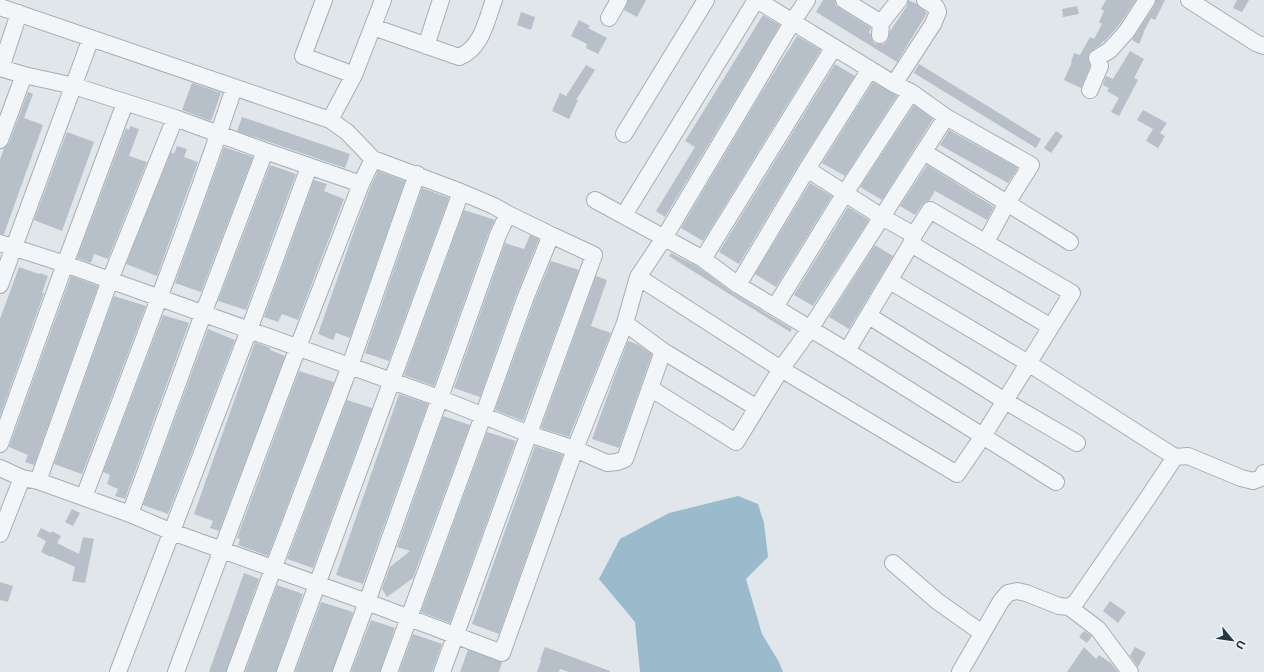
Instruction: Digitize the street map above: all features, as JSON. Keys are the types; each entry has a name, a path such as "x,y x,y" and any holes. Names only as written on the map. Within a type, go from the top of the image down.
{"street":[{"path":"324,0 303,56 354,75"},
{"path":"330,120 354,75 383,0"},
{"path":"426,46 441,0"},
{"path":"373,27 459,57 470,52 480,37 494,0"},
{"path":"609,18 619,0"},
{"path":"624,134 706,0"},
{"path":"624,216 756,0 793,21 894,84 911,92 946,117 1031,165 1007,203 986,242"},
{"path":"0,468 22,478 38,481 130,514 172,532 409,617 502,653 575,448 625,323 638,277 664,238 806,0"},
{"path":"844,0 880,29 899,0"},
{"path":"894,84 933,24 938,12 936,7 925,0"},
{"path":"1090,90 1100,66 1097,58 1110,50 1127,31 1147,0"},
{"path":"1189,0 1264,46"},
{"path":"0,7 330,120 347,132 372,159 417,174 494,206 594,255 442,672"},
{"path":"19,13 0,68 74,86 175,118 309,167 361,184"},
{"path":"0,285 7,246 74,86 91,38"},
{"path":"703,260 834,47"},
{"path":"738,285 807,169 870,69"},
{"path":"0,140 24,75"},
{"path":"84,498 219,134 234,88"},
{"path":"774,307 845,193 911,92"},
{"path":"0,444 125,103"},
{"path":"650,388 736,442 781,369 810,329 946,117"},
{"path":"38,481 110,280 175,118"},
{"path":"130,514 203,314 265,151"},
{"path":"924,152 1070,242"},
{"path":"176,672 298,348 372,159"},
{"path":"118,672 249,330 309,167"},
{"path":"807,169 882,217 912,240 1051,326"},
{"path":"235,672 350,366 417,174"},
{"path":"285,672 461,192"},
{"path":"595,200 703,260 738,285 847,351 1056,482"},
{"path":"638,277 781,369 958,474 1072,293 930,210 890,281 847,351"},
{"path":"341,672 368,602 498,235 508,214"},
{"path":"389,672 483,416 524,299 551,235"},
{"path":"7,246 65,264 392,381 529,434 575,448 607,463 625,459 663,350"},
{"path":"890,281 1028,363 1175,457 1188,456 1241,478 1253,481 1261,478 1264,473"},
{"path":"869,316 1005,401 1078,443"},
{"path":"625,323 663,350 757,408"},
{"path":"1069,607 1076,602 1144,505 1175,457"},
{"path":"0,534 22,478"},
{"path":"893,563 937,601 982,633"},
{"path":"960,672 1000,601 1008,593 1016,591 1026,593 1058,606 1069,607 1098,629 1130,672"}],"water":[{"path":"738,496 758,504 764,523 768,557 746,579 762,634 779,662 783,672 640,672 635,622 599,579 620,539 669,513"}],"building":[{"path":"628,0 646,0 637,17 624,10"},
{"path":"823,0 835,0 836,5 839,8 871,28 869,33 871,34 874,43 879,44 884,44 888,40 890,31 907,6 908,0 917,4 927,13 897,62 816,12"},
{"path":"1106,0 1136,0 1119,25 1104,42 1103,41 1089,53 1088,57 1090,66 1081,88 1064,80 1072,62 1074,53 1080,55 1090,37 1094,39 1102,24 1099,22 1104,11 1101,9"},
{"path":"1156,0 1165,0 1155,20 1151,18 1139,44 1132,40 1155,5"},
{"path":"1237,0 1249,0 1242,12 1233,8"},
{"path":"1077,6 1079,14 1063,17 1062,9"},
{"path":"521,12 535,17 531,30 517,25"},
{"path":"763,15 780,25 665,217 656,211 695,147 685,141"},
{"path":"579,20 590,26 588,28 607,38 598,54 586,48 587,44 571,36"},
{"path":"797,36 821,50 703,241 681,228"},
{"path":"1130,51 1144,59 1134,78 1138,80 1119,116 1111,112 1119,98 1107,91 1109,88 1103,85 1106,76 1113,79"},
{"path":"835,64 855,76 799,164 739,264 719,252"},
{"path":"919,64 1041,139 1036,148 914,73"},
{"path":"586,65 595,70 576,100 578,100 569,119 552,111 560,93 566,96"},
{"path":"873,82 897,96 845,176 822,163"},
{"path":"192,83 221,93 211,121 182,110"},
{"path":"28,92 33,94 24,118 43,125 4,234 0,234 0,160 4,148 9,143"},
{"path":"914,105 933,119 882,200 860,187"},
{"path":"1143,110 1167,123 1160,133 1137,120"},
{"path":"242,117 350,154 345,168 237,131"},
{"path":"130,126 139,129 129,156 147,162 108,259 94,254 91,263 77,258 126,128 129,130"},
{"path":"1153,129 1165,136 1158,148 1146,141"},
{"path":"949,130 1018,168 1008,183 940,145"},
{"path":"1056,131 1063,136 1051,153 1044,148"},
{"path":"67,132 94,142 62,231 34,220"},
{"path":"177,146 187,149 184,157 198,162 157,276 126,264 171,152 174,154"},
{"path":"224,147 253,157 201,292 175,283"},
{"path":"270,165 296,174 246,310 218,301"},
{"path":"927,165 994,207 987,220 935,191 929,201 922,205 915,215 900,206"},
{"path":"378,171 405,181 350,338 336,333 333,340 318,334 355,228"},
{"path":"314,180 327,184 324,191 344,199 298,320 282,314 278,322 264,317"},
{"path":"810,183 832,196 776,287 755,274"},
{"path":"422,188 449,198 389,361 365,353"},
{"path":"848,207 869,220 813,306 794,295"},
{"path":"464,210 495,220 489,232 434,386 404,375"},
{"path":"530,235 539,239 516,296 480,397 454,388 505,243 524,249"},
{"path":"875,245 893,256 849,329 829,317"},
{"path":"671,253 698,267 733,293 792,329 790,332 669,256"},
{"path":"551,261 579,270 523,421 495,410 534,302"},
{"path":"19,267 48,276 42,293 44,293 0,416 0,319"},
{"path":"71,276 98,286 34,465 25,462 28,455 9,447"},
{"path":"596,276 607,280 591,326 611,333 569,437 541,428"},
{"path":"114,296 146,306 82,474 54,464"},
{"path":"163,315 189,323 125,499 115,496 118,489 107,484 110,475 103,472"},
{"path":"208,329 235,340 168,514 143,505"},
{"path":"628,341 637,344 652,354 619,448 592,439"},
{"path":"255,342 285,356 219,531 210,528 213,521 194,514"},
{"path":"299,371 334,382 268,556 238,545 240,539 237,538"},
{"path":"399,394 428,404 363,584 336,575"},
{"path":"347,400 372,408 313,568 287,559"},
{"path":"443,416 470,425 413,578 387,597 382,589 390,567 410,551 397,547"},
{"path":"487,432 516,441 450,623 421,612"},
{"path":"535,446 563,455 499,634 472,624"},
{"path":"72,509 80,513 73,526 65,522"},
{"path":"41,528 51,533 52,531 61,536 57,543 79,554 83,537 94,539 85,583 72,581 75,567 41,552 46,541 37,536"},
{"path":"244,573 259,579 226,672 209,672"},
{"path":"0,582 13,586 8,602 0,600"},
{"path":"277,585 303,594 276,672 245,672"},
{"path":"1110,601 1126,612 1118,623 1103,611"},
{"path":"321,602 353,613 332,672 295,672"},
{"path":"371,620 395,628 380,672 351,672"},
{"path":"1084,631 1092,636 1087,643 1079,637"},
{"path":"413,634 442,644 432,672 399,672"},
{"path":"545,647 610,672 569,672 560,669 559,672 537,672"},
{"path":"1084,647 1096,659 1099,655 1111,663 1118,672 1067,672"},
{"path":"1135,647 1146,653 1138,667 1130,656"},
{"path":"468,650 502,662 499,672 460,672"}]}
